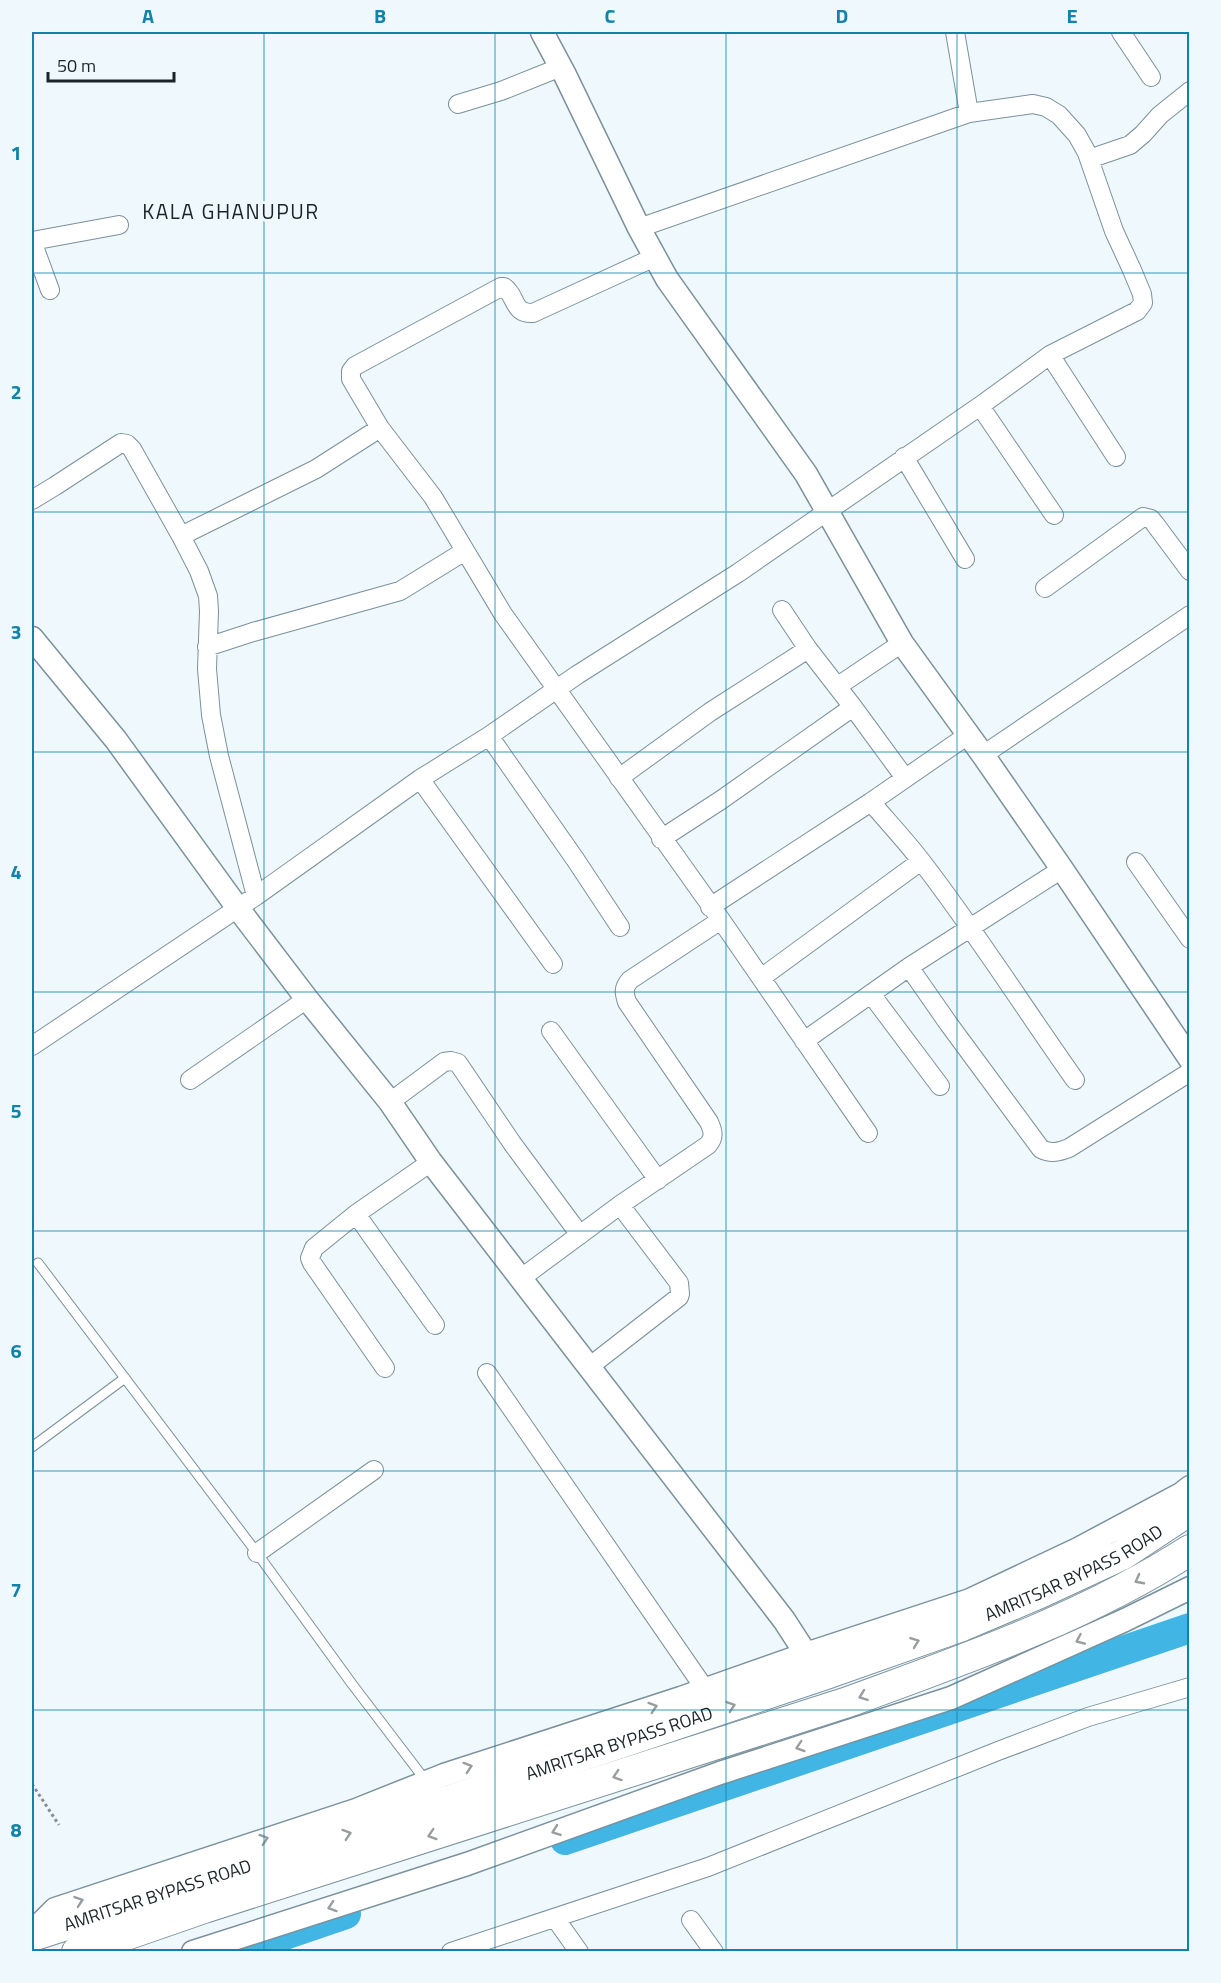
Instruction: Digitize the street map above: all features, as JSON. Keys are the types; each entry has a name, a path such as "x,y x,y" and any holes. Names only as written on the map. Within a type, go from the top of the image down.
{"highway":[{"name":"AMRITSAR BYPASS ROAD","path":"32,1934 427,1808 962,1626 1122,1555 1190,1510"},
{"name":"AMRITSAR BYPASS ROAD","path":"77,1952 204,1908 849,1702 1081,1611 1190,1551"}],"street":[{"path":"542,32 639,228 667,279 806,474 902,643 1062,869 1190,1059"},
{"path":"955,32 969,113"},
{"path":"1121,32 1150,77"},
{"path":"458,104 501,92 561,67"},
{"path":"1089,159 1130,145 1160,115 1190,92"},
{"path":"32,1046 246,902 420,779 738,573 1050,355 1137,311 1143,303 1142,294 1114,231 1089,159 1077,135 1067,122 1046,107 1033,104 969,113 639,228"},
{"path":"50,290 32,241 119,225"},
{"path":"655,257 533,313 523,313 508,290 501,287 355,366 351,371 351,379 380,429 433,497 503,614 868,1133"},
{"path":"1050,355 1116,457"},
{"path":"980,406 1054,514"},
{"path":"181,536 316,469 380,429"},
{"path":"32,500 121,443 127,444 181,536 199,571 208,596 207,647 211,715 246,902"},
{"path":"904,457 965,559"},
{"path":"1045,588 1143,517 1151,519 1190,571"},
{"path":"207,647 400,591 465,551"},
{"path":"782,610 808,649 905,778"},
{"path":"983,755 1190,615"},
{"path":"32,638 246,902 307,999 390,1102 431,1162 784,1620 807,1654"},
{"path":"838,686 902,643"},
{"path":"619,778 720,706 808,649"},
{"path":"661,839 853,708"},
{"path":"520,1279 620,1205 708,1145 713,1139 708,1122 627,1002 625,986 716,914 968,735"},
{"path":"489,736 620,927"},
{"path":"420,779 553,964"},
{"path":"871,802 921,861 971,928 1020,1003 1075,1080"},
{"path":"761,978 921,861"},
{"path":"1136,862 1190,939"},
{"path":"804,1041 909,967 1062,869"},
{"path":"909,967 1041,1149 1046,1151 1057,1152 1069,1148 1190,1071"},
{"path":"871,994 940,1086"},
{"path":"190,1080 307,999"},
{"path":"551,1030 658,1180"},
{"path":"390,1102 444,1062 451,1060 458,1063 512,1143 580,1235"},
{"path":"386,1368 310,1258 314,1248 356,1214 431,1162"},
{"path":"589,1367 680,1294 679,1283 620,1205"},
{"path":"356,1214 435,1325"},
{"path":"487,1373 705,1689"},
{"path":"257,1552 374,1470"},
{"path":"32,1934 56,1909 356,1810 426,1781 970,1600 1078,1549 1190,1487"},
{"path":"193,1952 466,1863 720,1773 951,1698 1188,1596"},
{"path":"451,1952 708,1867 1088,1717 1190,1688"},
{"path":"555,1918 579,1952"},
{"path":"691,1920 714,1952"}],"lane":[{"path":"39,1263 426,1781"},
{"path":"32,1447 125,1378"}],"path":[{"path":"32,1784 59,1825"}],"waterway":[{"path":"565,1840 1190,1628"},
{"path":"235,1952 346,1914"}],"district":[{"name":"KALA GHANUPUR","path":"231,212"}]}
